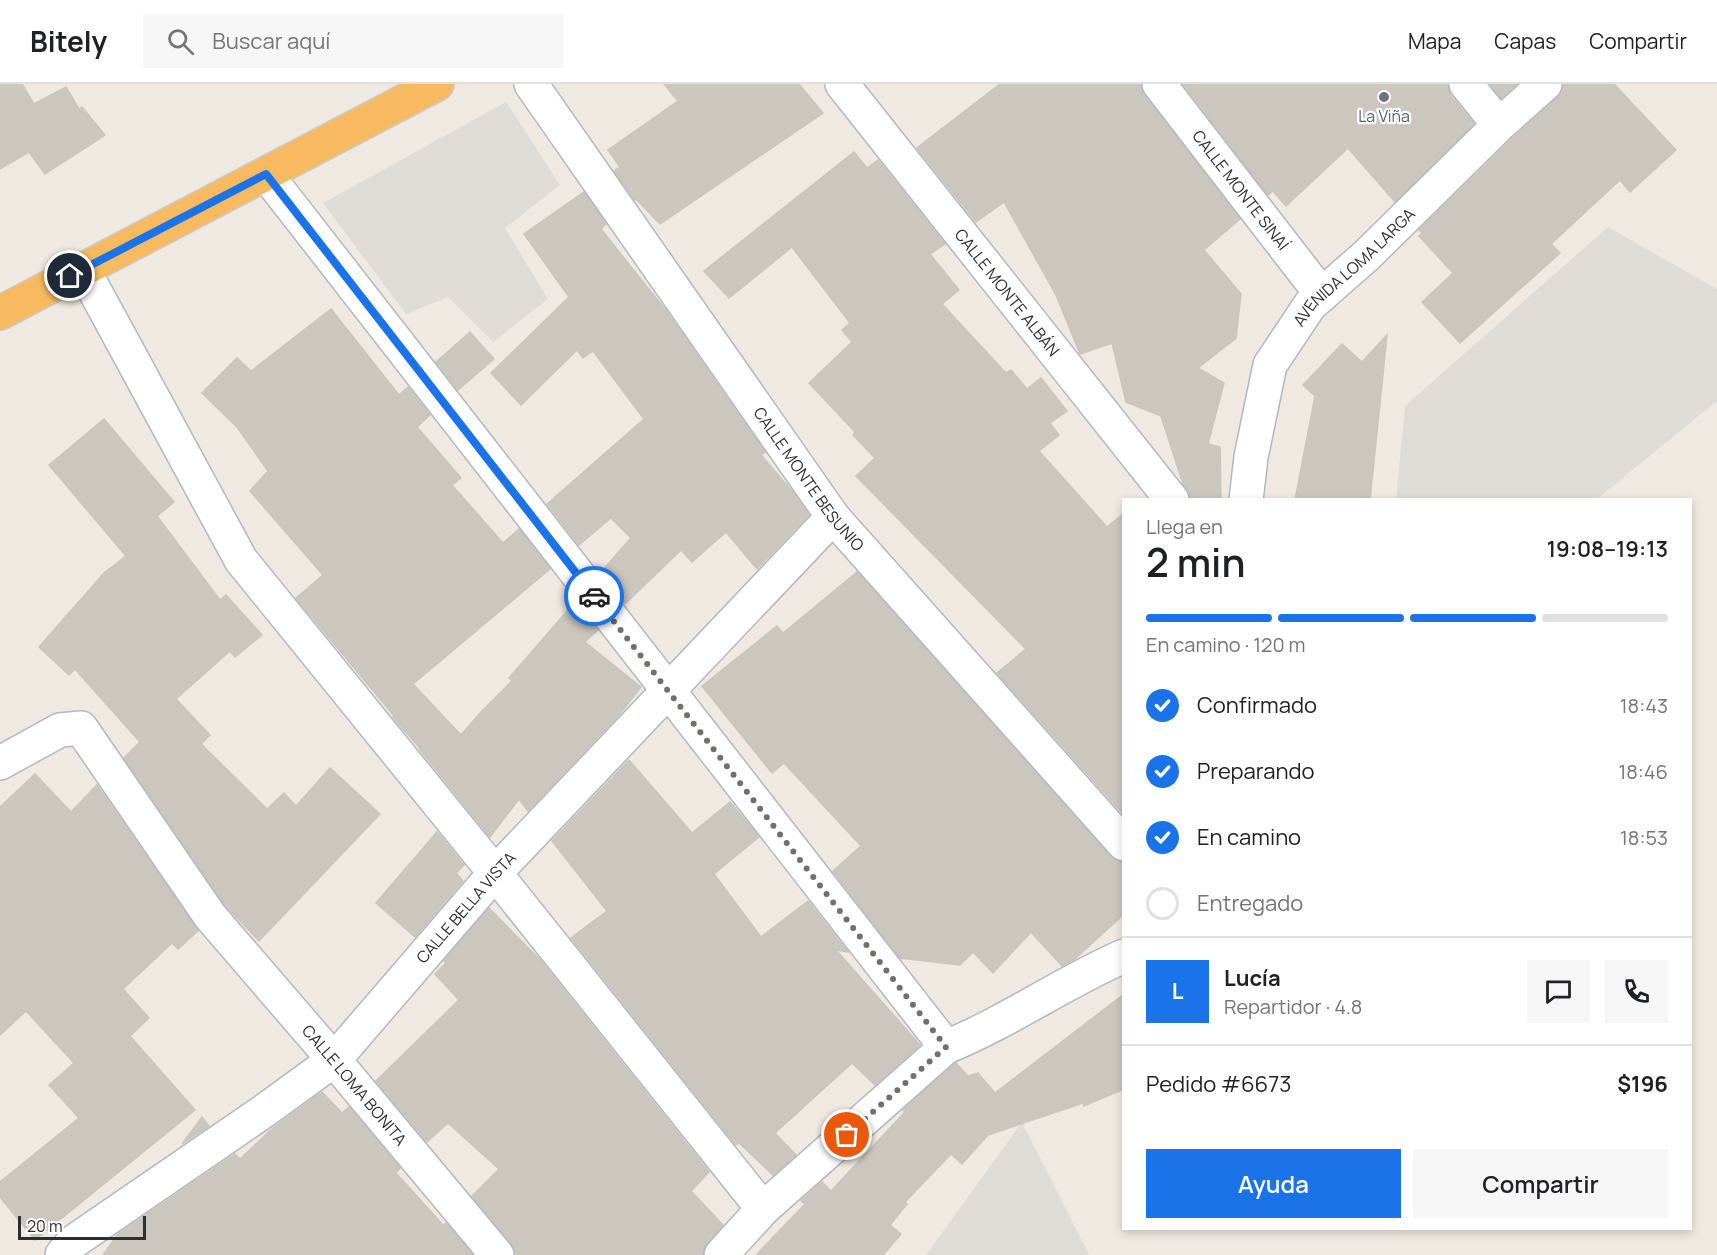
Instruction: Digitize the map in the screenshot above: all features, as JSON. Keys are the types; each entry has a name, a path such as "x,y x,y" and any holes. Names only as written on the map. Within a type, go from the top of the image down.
{"highway":[{"path":"0,313 437,84"}],"street":[{"name":"CALLE MONTE BESUNIO","path":"531,84 833,517 1122,842"},
{"name":"CALLE MONTE ALBÁN","path":"842,84 1170,498"},
{"name":"CALLE MONTE SINAÍ","path":"1159,84 1322,295"},
{"path":"1466,84 1499,125"},
{"name":"AVENIDA LOMA LARGA","path":"1246,498 1251,457 1270,365 1310,305 1366,256 1499,125 1545,84"},
{"path":"266,174 946,1047"},
{"path":"83,269 241,560 763,1209"},
{"name":"CALLE BELLA VISTA","path":"62,1255 74,1242 334,1060 495,873 833,517"},
{"name":"CALLE LOMA BONITA","path":"0,763 60,730 81,728 210,916 497,1255"},
{"path":"721,1255 763,1209 946,1047 981,1032 1096,968 1122,957"}],"shaded area":[{"path":"506,102 560,185 505,228 548,299 493,342 448,297 406,314 323,203"},
{"path":"1608,227 1717,289 1717,401 1598,498 1396,498 1405,406"},
{"path":"1022,1122 1089,1255 926,1255"}],"building":[{"path":"0,84 22,84 34,104 66,87 79,109 82,107 105,135 45,174 29,152 0,169"},
{"path":"664,84 799,84 823,113 660,224 635,200 614,171 620,167 608,150 678,101"},
{"path":"1000,84 1141,84 1144,95 1240,219 1204,250 1241,294 1236,338 1198,368 1224,383 1208,444 1220,447 1221,498 1189,498 1161,416 1126,402 1112,343 1080,354 1056,295 1004,202 976,222 917,148"},
{"path":"1183,84 1448,84 1451,96 1474,124 1395,202 1348,148 1286,206 1273,191 1268,195"},
{"path":"1490,84 1517,84 1501,98"},
{"path":"1563,84 1614,84 1676,150 1630,192 1620,180 1551,244 1560,253 1460,343 1422,302 1453,273 1419,236 1422,233 1419,230 1557,98 1563,90"},
{"path":"854,152 867,168 878,160 945,244 930,254 959,290 942,304 1006,373 1011,370 1027,389 1041,378 1067,411 1050,423 1059,435 1039,451 1107,527 1122,515 1122,813 997,673 1026,649 856,476 875,458 853,435 855,432 809,383 852,342 842,330 850,323 792,247 729,298 704,271"},
{"path":"584,192 606,224 601,229 667,312 765,452 761,455 809,515 757,569 726,532 692,562 681,550 625,604 600,573 631,538 611,518 579,545 547,504 644,419 593,351 583,358 577,350 521,405 491,373 569,297 524,234"},
{"path":"331,309 399,395 408,387 430,415 417,427 461,478 452,485 503,543 519,529 550,569 413,684 461,735 512,681 509,678 575,602 598,630 585,642 641,687 618,716 528,811 519,799 490,837 296,598 323,575 250,491 268,471 237,427 202,393 237,358 251,371"},
{"path":"470,332 494,359 458,390 436,362"},
{"path":"1387,335 1370,498 1295,498 1315,396 1303,385 1342,344 1362,362"},
{"path":"104,419 174,502 157,516 220,600 226,595 262,635 235,657 230,651 176,699 210,735 201,744 267,809 284,793 296,806 330,768 380,814 259,941 225,905 124,758 140,742 75,669 69,675 39,647 104,573 126,556 49,465"},
{"path":"857,572 1110,856 1122,862 1122,916 1075,959 1062,966 1031,932 993,973 973,952 960,965 900,958 833,871 861,846 784,763 772,773 702,686 777,626 783,633"},
{"path":"629,760 692,833 730,802 759,837 714,874 761,937 808,901 848,952 836,950 920,1045 875,1085 852,1063 775,1133 796,1155 773,1175 739,1143 736,1145 571,938 607,911 552,841"},
{"path":"35,774 71,812 97,785 198,931 178,949 172,943 123,989 149,1018 130,1036 195,1110 35,1240 0,1197 0,1182 79,1118 49,1085 74,1063 26,1011 0,1035 0,807"},
{"path":"437,832 464,865 456,873 463,881 415,937 376,903"},
{"path":"489,908 541,961 709,1172 691,1191 723,1225 707,1243 703,1255 515,1255 511,1243 472,1196 499,1169 448,1123 427,1142 376,1081 459,1000 435,974"},
{"path":"1122,996 1122,1090 1084,1106 1083,1103 988,1135 962,1164 951,1154 905,1202 907,1204 890,1225 901,1234 883,1255 756,1255 805,1204 801,1201 822,1182 831,1191 905,1112 903,1110 956,1063 968,1076 978,1073 995,1093"},
{"path":"322,1092 342,1113 349,1107 400,1168 396,1173 443,1225 446,1223 473,1255 103,1255 118,1234 235,1154 240,1159 273,1128"},
{"path":"202,1117 209,1126 182,1144"}],"way so far":[{"path":"594,596 946,1047 847,1135"}],"place":[{"name":"La Viña","path":"1384,97"}],"route":[{"path":"70,276 266,174 594,596"}]}
